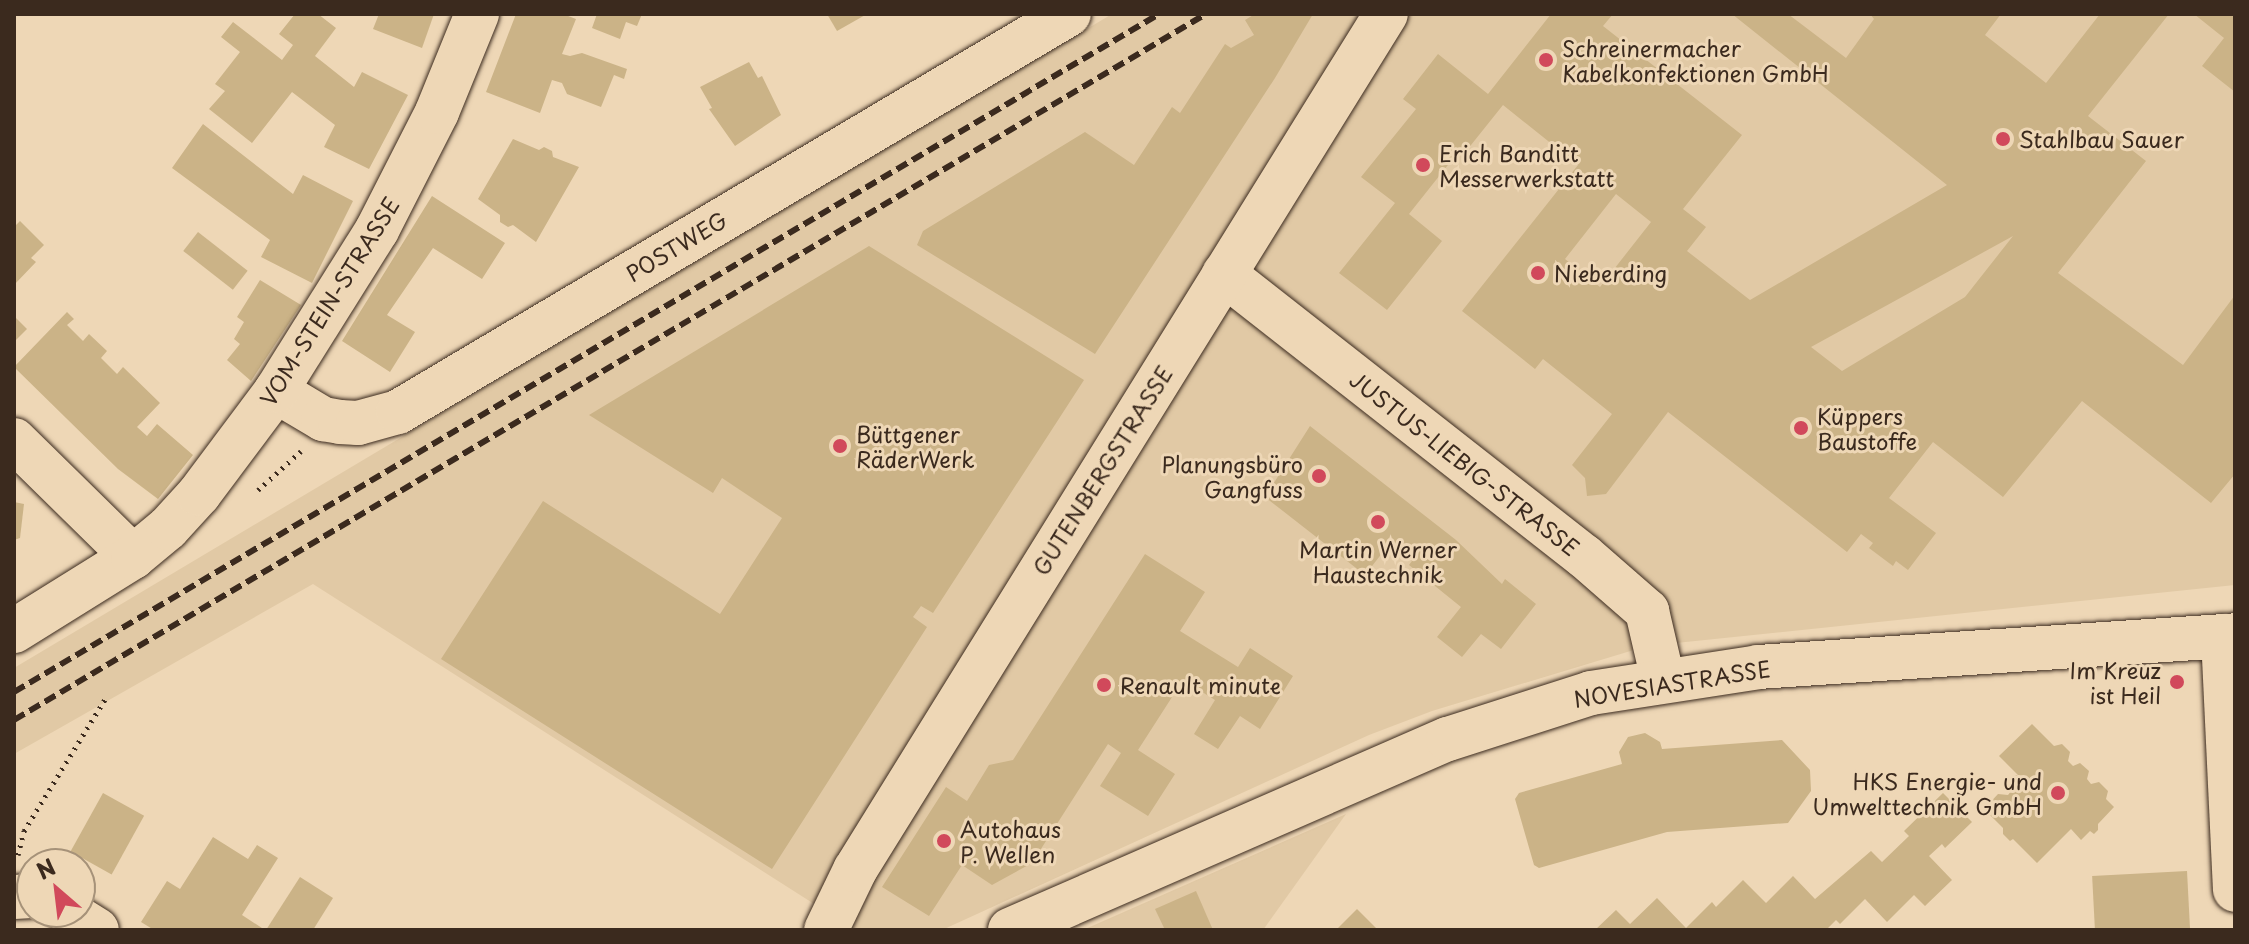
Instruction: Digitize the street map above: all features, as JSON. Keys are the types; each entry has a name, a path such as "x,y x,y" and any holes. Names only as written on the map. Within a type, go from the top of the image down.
{"street":[{"name":"VOM-STEIN-STRASSE","path":"14,631 133,557 168,528 199,494 276,391 377,230 437,112 477,14"},
{"name":"POSTWEG","path":"276,391 323,419 340,422 358,423 398,412 1069,14"},
{"name":"GUTENBERGSTRASSE","path":"826,930 855,870 1386,14"},
{"name":"JUSTUS-LIEBIG-STRASSE","path":"1224,274 1584,556 1647,611 1663,680"},
{"path":"14,440 133,557"},
{"name":"NOVESIASTRASSE","path":"1010,930 1488,724 1591,693 1758,667 2229,635"},
{"path":"2229,635 2235,890"}],"path":[{"path":"250,496 297,457"},
{"path":"23,848 24,831 107,696"}],"shaded area":[{"path":"1112,14 2235,14 2235,585 1647,646 1432,711 1369,735 942,930 855,930 313,584 14,754 14,668"},
{"path":"1346,814 1263,930 1083,930"}],"building":[{"path":"295,14 318,14 336,28 315,56 354,87 362,72 408,95 369,169 324,147 335,125 292,92 252,143 209,109 225,91 215,84 240,52 221,37 233,22 282,60 293,45 279,34"},
{"path":"379,14 434,14 422,48 373,29"},
{"path":"516,14 563,14 576,19 562,54 582,53 627,69 624,79 614,75 601,107 567,94 562,83 552,80 540,113 486,92"},
{"path":"597,14 642,14 637,26 626,22 620,39 592,28"},
{"path":"827,14 867,14 837,31"},
{"path":"1255,14 1313,14 1275,78 1095,354 917,245 923,231 1085,132 1134,165 1172,107 1180,113 1225,44 1231,48 1254,35 1245,20"},
{"path":"1551,14 1613,14 1603,26 1742,135 1683,209 1706,227 1687,251 1750,300 1947,185 1732,14 1788,14 1846,58 1874,19 1870,14 2001,14 1985,35 2046,83 2100,14 2169,14 2088,116 2146,161 2058,273 2183,365 2235,295 2235,474 2211,503 2082,401 2003,497 1933,442 1889,498 1936,533 1908,570 1896,561 1893,566 1869,548 1873,543 1861,534 1847,552 1668,412 1606,494 1587,496 1585,478 1572,465 1612,414 1543,359 1535,369 1462,311 1578,165 1503,105 1467,150 1463,146 1409,214 1442,241 1387,310 1339,273 1395,203 1361,177 1416,109 1403,99 1438,54 1488,94","holes":["1616,194 1651,222 1600,287 1565,259","2013,236 1965,297 1842,371 1811,347"]},
{"path":"2194,14 2235,14 2235,92 2202,66 2224,38"},
{"path":"749,62 758,78 762,76 781,115 735,146 709,109 712,108 700,87"},
{"path":"203,124 293,194 303,175 353,201 312,283 261,257 270,240 172,168"},
{"path":"513,139 539,150 544,147 552,151 553,157 579,167 536,242 513,225 508,227 500,222 500,215 478,199"},
{"path":"432,196 505,243 482,279 433,248 387,315 415,332 390,372 342,341"},
{"path":"20,221 44,245 31,258 36,262 14,285 14,227"},
{"path":"198,232 248,271 233,290 183,251"},
{"path":"869,246 1084,380 933,613 921,606 913,617 927,627 772,869 441,659 543,501 720,614 782,518 722,478 713,493 589,415"},
{"path":"260,280 301,305 251,381 227,360 240,344 234,339 244,322 237,317"},
{"path":"67,312 74,319 67,325 83,341 89,334 107,351 101,358 117,374 123,367 160,403 137,427 147,436 157,424 193,455 158,499 118,469 14,367"},
{"path":"14,316 27,329 14,342"},
{"path":"1310,426 1456,540 1502,584 1505,579 1536,604 1501,649 1481,634 1462,657 1437,637 1461,607 1409,565 1412,561 1390,543 1365,575 1265,497"},
{"path":"14,502 24,504 20,538 14,540"},
{"path":"1145,554 1205,592 1180,631 1238,667 1250,648 1293,676 1260,729 1240,716 1218,749 1194,734 1215,700 1183,680 1138,750 1175,774 1148,816 1100,786 1121,753 1108,744 1032,863 992,885 962,865 929,916 882,887 946,787 967,801 989,765 1013,760"},
{"name":"HKS Energie- und Umwelttechnik GmbH","path":"2032,724 2054,746 2062,744 2070,752 2068,761 2073,766 2080,763 2089,771 2087,779 2091,784 2099,782 2108,791 2106,799 2114,807 2098,824 2094,834 2090,831 2081,840 2071,829 2037,863 2013,839 2010,841 2003,834 2003,828 1984,809 1998,794 2008,795 2012,790 2005,779 2018,775 1999,756"},
{"path":"1645,733 1660,742 1662,749 1782,740 1810,770 1811,791 1788,823 1667,832 1539,868 1534,865 1515,799 1519,793 1622,764 1619,752 1628,737"},
{"path":"103,793 144,816 112,874 96,866 96,848 73,848"},
{"path":"1943,793 1972,822 1945,848 1942,844 1929,856 1952,880 1925,906 1914,895 1887,922 1865,899 1840,924 1836,920 1826,930 1595,930 1616,910 1630,924 1657,898 1686,928 1712,902 1716,907 1743,880 1766,903 1793,876 1815,899 1871,851 1882,862 1909,836 1904,831"},
{"path":"213,837 248,859 257,845 278,858 242,915 265,930 154,930 141,922 167,881 180,889"},
{"path":"2187,871 2190,930 2095,930 2092,876"},
{"path":"300,877 333,898 313,930 266,930"},
{"path":"1196,891 1213,930 1165,930 1155,909"},
{"path":"1357,909 1378,930 1336,930"}],"railway":[{"path":"14,692 1159,14"},
{"path":"14,720 1206,14"}],"place":[{"name":"Schreinermacher Kabelkonfektionen GmbH","path":"1546,60"},
{"name":"Stahlbau Sauer","path":"2003,139"},
{"name":"Erich Banditt Messerwerkstatt","path":"1423,165"},
{"name":"Nieberding","path":"1538,273"},
{"name":"Küppers Baustoffe","path":"1801,428"},
{"name":"Büttgener RäderWerk","path":"840,446"},
{"name":"Planungsbüro Gangfuss","path":"1319,476"},
{"name":"Martin Werner Haustechnik","path":"1378,522"},
{"name":"Im Kreuz ist Heil","path":"2177,682"},
{"name":"Renault minute","path":"1104,685"},
{"name":"HKS Energie- und Umwelttechnik GmbH","path":"2058,793"},
{"name":"Autohaus P. Wellen","path":"944,841"}]}
